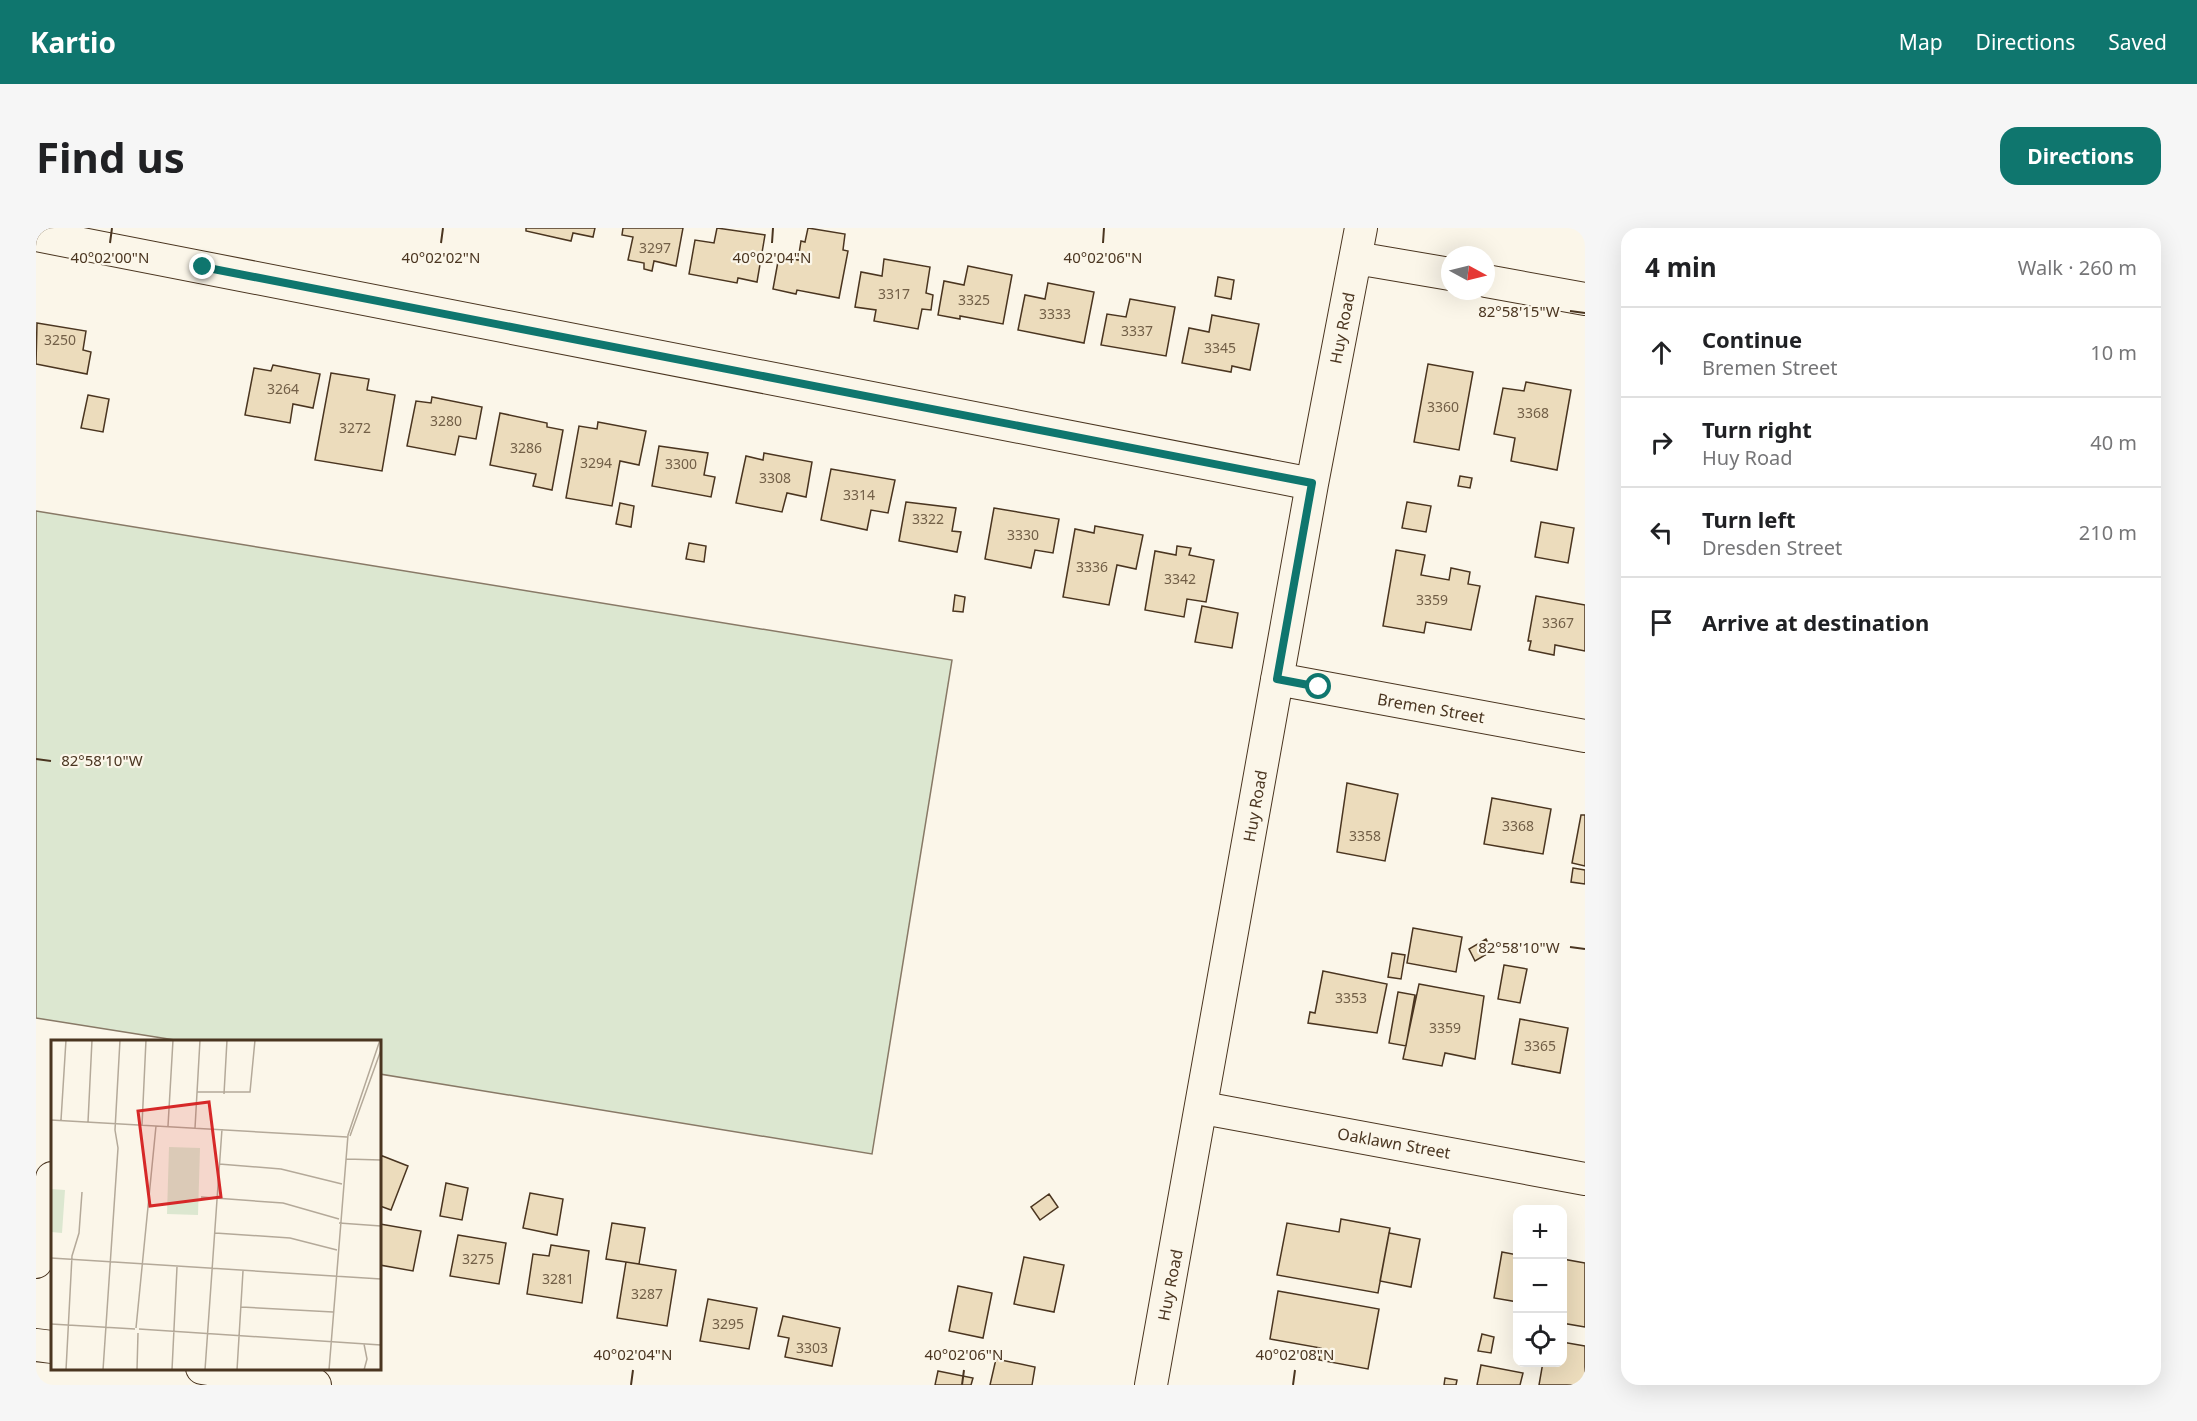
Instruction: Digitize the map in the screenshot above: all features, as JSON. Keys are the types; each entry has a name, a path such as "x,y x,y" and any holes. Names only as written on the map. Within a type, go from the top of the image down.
{"street":[{"path":"36,235 1312,483"},
{"path":"1359,243 1441,271"},
{"name":"Huy Road","path":"1151,1385 1203,1108 1312,483 1359,243"},
{"path":"1495,283 1585,299"},
{"name":"Bremen Street","path":"1277,679 1585,736"},
{"name":"Oaklawn Street","path":"1203,1108 1585,1179"},
{"path":"36,1262 51,1183"},
{"path":"36,1345 51,1347"},
{"path":"215,1370 315,1385"}],"green space":[{"path":"36,511 952,660 872,1154 381,1074 381,1040 175,1040 36,1018"}],"building":[{"path":"526,228 595,228 593,237 573,233 571,241 526,231"},
{"path":"623,228 683,228 676,266 654,261 652,271 644,269 644,263 628,260 633,237 622,235"},
{"path":"717,228 765,235 757,282 738,278 737,283 689,274 695,240 714,243"},
{"path":"808,228 845,234 843,250 848,251 839,298 797,290 796,294 773,289 779,256 798,260 801,241 805,242"},
{"path":"884,259 930,267 926,293 933,295 931,310 922,309 918,329 874,321 876,310 855,307 861,272 882,276"},
{"path":"968,266 1012,275 1003,324 960,316 960,319 938,315 944,281 964,285"},
{"path":"1218,277 1234,280 1231,299 1215,296"},
{"path":"1048,283 1094,292 1084,343 1018,330 1025,295 1045,299"},
{"path":"1130,299 1175,307 1166,356 1101,345 1107,314 1126,317"},
{"path":"1212,315 1259,324 1250,370 1232,366 1231,372 1182,363 1189,328 1209,332"},
{"path":"37,323 86,331 83,350 91,352 87,374 36,364"},
{"path":"1428,364 1473,372 1459,450 1414,442"},
{"path":"273,365 320,374 313,408 293,404 290,423 245,415 254,368 271,371"},
{"path":"331,373 369,379 367,390 395,395 382,471 315,460"},
{"path":"1526,382 1571,390 1557,470 1511,461 1515,438 1494,434 1503,388 1524,391"},
{"path":"88,395 109,399 103,432 81,428"},
{"path":"432,397 482,407 476,439 459,436 455,455 407,446 416,401 431,403"},
{"path":"500,413 547,423 547,427 563,430 552,490 533,486 536,474 490,465"},
{"path":"598,422 646,431 639,465 620,461 612,506 566,498 579,426 597,429"},
{"path":"659,446 708,453 704,475 715,477 711,497 652,486"},
{"path":"764,453 812,462 806,497 787,493 782,512 736,503 746,456 763,460"},
{"path":"831,469 895,480 888,513 871,510 867,530 821,520"},
{"path":"1460,476 1472,478 1470,488 1458,486"},
{"path":"906,502 956,508 952,531 961,532 957,552 899,541"},
{"path":"1407,502 1431,506 1426,532 1402,528"},
{"path":"620,503 634,506 631,527 616,524"},
{"path":"994,508 1059,519 1053,553 1035,550 1031,568 985,559"},
{"path":"1541,522 1574,528 1568,563 1535,557"},
{"path":"1095,526 1143,535 1136,569 1117,565 1109,605 1063,597 1075,529 1094,533"},
{"path":"689,543 706,546 704,562 686,559"},
{"path":"1177,546 1191,548 1189,555 1214,560 1206,602 1187,599 1184,617 1145,610 1155,551 1176,555"},
{"path":"1396,550 1425,555 1421,575 1449,580 1451,568 1470,572 1468,584 1480,586 1471,630 1426,622 1424,633 1383,626"},
{"path":"955,595 965,597 963,612 953,611"},
{"path":"1536,596 1585,605 1585,651 1555,645 1554,655 1529,650 1531,641 1528,641"},
{"path":"1202,606 1238,613 1232,648 1195,642"},
{"path":"1347,783 1398,794 1385,861 1337,852"},
{"path":"1492,798 1551,809 1543,854 1484,844"},
{"path":"1581,815 1585,815 1585,866 1572,863"},
{"path":"1573,868 1585,870 1585,884 1571,882"},
{"path":"1413,928 1462,937 1456,972 1407,963"},
{"path":"1486,939 1492,951 1475,961 1469,949"},
{"path":"1392,953 1405,955 1401,979 1388,977"},
{"path":"1504,965 1527,969 1520,1003 1498,999"},
{"path":"1323,971 1387,984 1377,1033 1308,1023 1310,1012 1315,1013"},
{"path":"1419,984 1484,996 1475,1059 1445,1053 1442,1066 1403,1059"},
{"path":"1398,992 1415,995 1406,1046 1389,1043"},
{"path":"1520,1019 1568,1028 1560,1073 1512,1064"},
{"path":"381,1155 408,1166 391,1210 381,1206"},
{"path":"446,1183 468,1188 462,1220 440,1216"},
{"path":"530,1193 563,1199 557,1235 523,1228"},
{"path":"1049,1194 1058,1207 1040,1220 1031,1207"},
{"path":"1341,1219 1390,1228 1378,1293 1277,1275 1287,1223 1339,1232"},
{"path":"612,1223 645,1228 639,1264 606,1259"},
{"path":"381,1224 421,1231 413,1271 381,1265"},
{"path":"1389,1233 1420,1239 1411,1287 1380,1281"},
{"path":"458,1235 506,1243 499,1284 450,1276"},
{"path":"551,1245 589,1251 582,1303 527,1294 533,1254 549,1256"},
{"path":"1502,1252 1513,1254 1513,1301 1494,1298"},
{"path":"1024,1257 1064,1265 1054,1312 1014,1304"},
{"path":"1567,1260 1585,1263 1585,1327 1567,1324"},
{"path":"626,1262 676,1270 667,1326 617,1318"},
{"path":"958,1286 992,1293 983,1338 949,1331"},
{"path":"1278,1291 1379,1309 1368,1369 1319,1360 1321,1348 1270,1339"},
{"path":"708,1299 757,1308 749,1349 700,1341"},
{"path":"783,1316 840,1328 832,1366 785,1357 789,1338 778,1336"},
{"path":"1482,1334 1494,1337 1491,1353 1478,1351"},
{"path":"1567,1343 1585,1346 1585,1385 1539,1385 1542,1367 1567,1367"},
{"path":"996,1359 1035,1367 1032,1385 990,1385"},
{"path":"1481,1365 1523,1373 1520,1385 1477,1385"},
{"path":"938,1371 973,1378 971,1385 935,1385"},
{"path":"1445,1378 1457,1380 1456,1385 1444,1385"}],"route":[{"path":"203,267 1312,483 1277,679 1319,687"}]}
